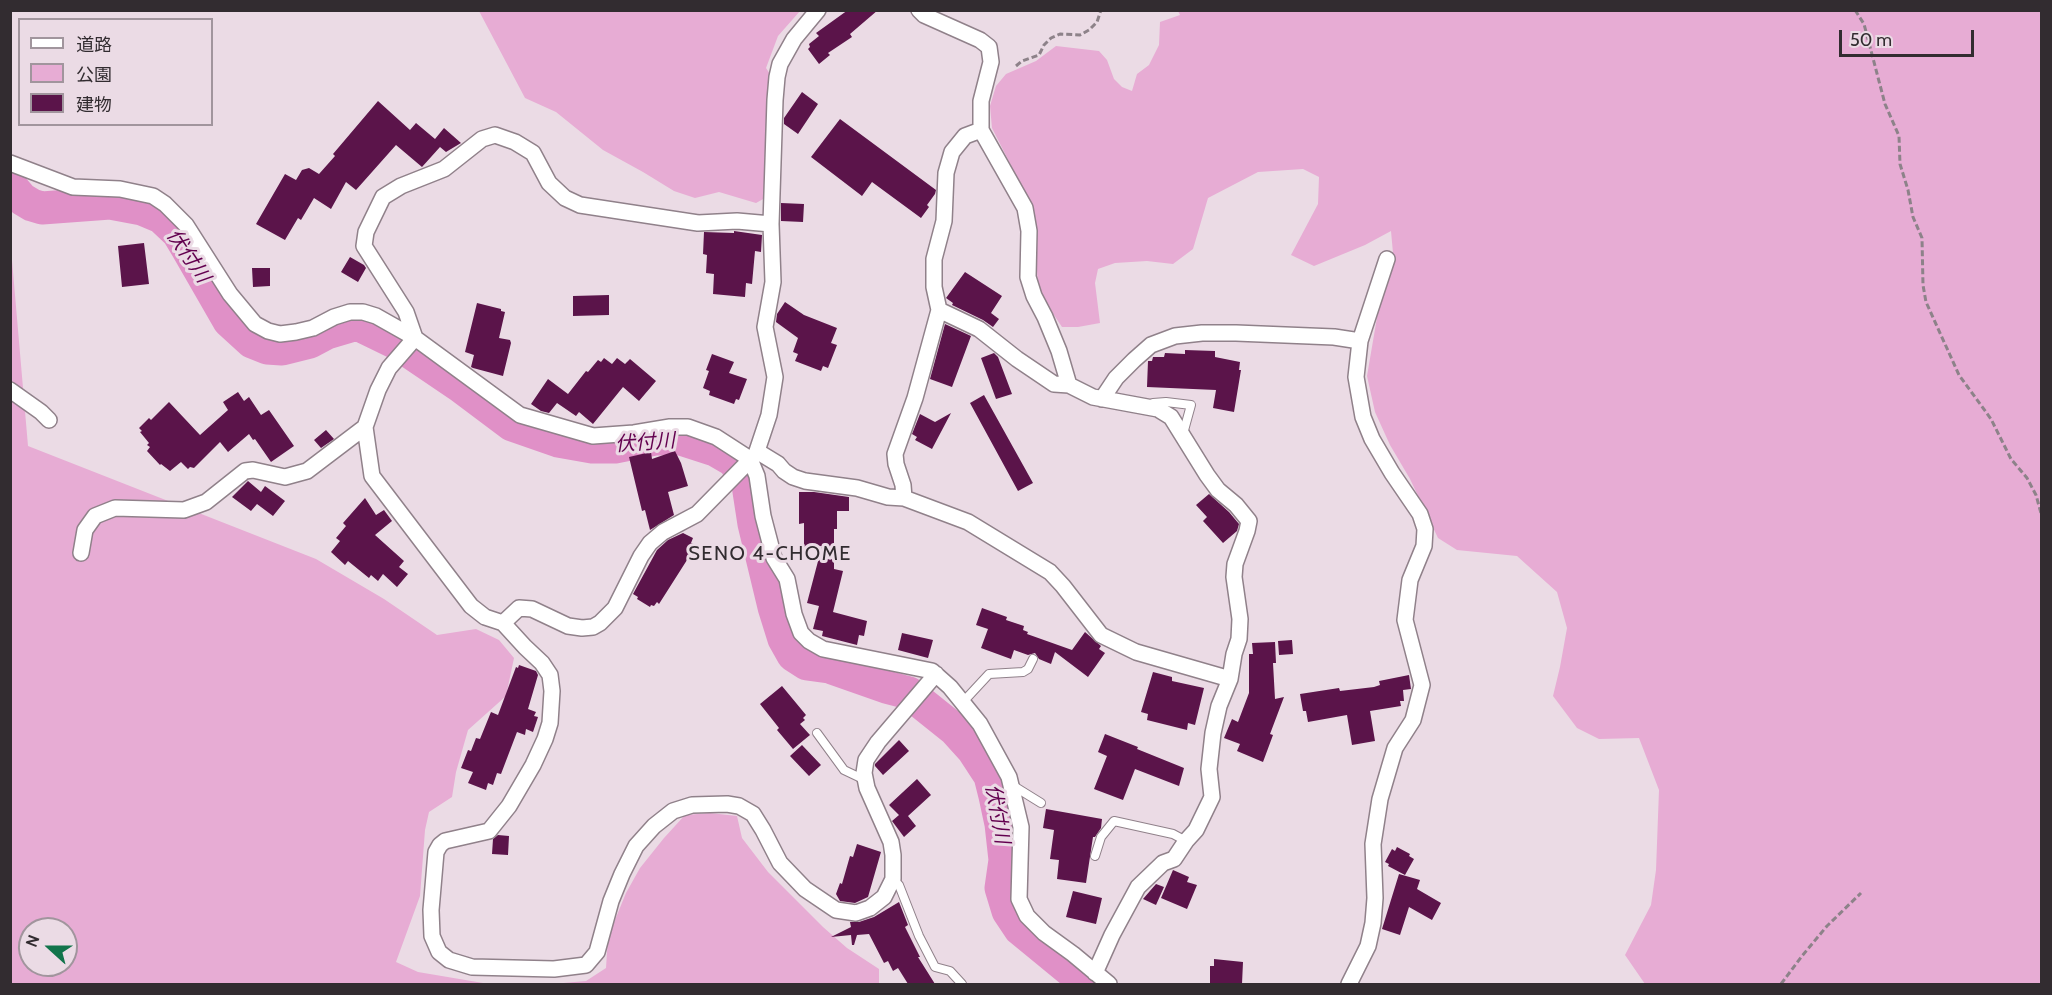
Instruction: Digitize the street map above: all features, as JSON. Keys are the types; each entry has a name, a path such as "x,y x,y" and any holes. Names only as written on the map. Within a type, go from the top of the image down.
{"street":[{"path":"745,465 769,415 775,377 765,327 773,282 771,224 777,77 780,64 794,39 818,10"},
{"path":"919,10 924,15 980,40 989,47 991,62 981,101 981,130 1025,208 1029,231 1028,277 1034,296 1059,351 1069,385"},
{"path":"904,498 903,484 895,454 915,398 939,310 934,287 934,260 944,221 946,172 952,152 965,136 981,130"},
{"path":"412,341 406,312 364,246 366,231 383,197 401,186 444,169 482,139 495,135 515,142 533,153 549,183 565,198 580,205 698,223 737,220 771,224"},
{"path":"10,163 73,188 120,189 153,196 165,204 186,225 230,294 255,324 267,331 280,334 296,332 313,328 350,312 363,312 376,316 520,415 593,436 634,434 670,427 688,427 716,437 757,476 763,516 774,558 787,579 794,614 801,633 823,649 932,671 963,702 988,739 1009,777 1021,827 1019,899 1027,916 1044,933 1109,984"},
{"path":"1349,984 1368,946 1373,923 1376,898 1373,844 1380,799 1395,748 1413,720 1422,685 1405,620 1410,580 1424,546 1425,529 1420,514 1372,439 1364,417 1356,377 1360,341 1387,259"},
{"path":"939,310 979,329 1054,384 1069,385 1093,397 1158,409 1171,417 1218,490 1236,505 1249,521 1235,564 1234,577 1240,619 1239,639 1233,654 1230,679 1219,706 1213,733 1209,769 1212,797 1196,830 1174,859 1163,863 1138,887 1119,920 1095,973"},
{"path":"1102,399 1116,378 1151,345 1175,336 1236,333 1360,341"},
{"path":"412,341 398,356 378,390 365,427 372,476 471,606 485,617 502,622 542,663 550,675 552,691 550,723 533,765 509,806 489,831 445,841 436,852 431,910 432,936 439,952 449,960 472,967 554,969 586,965 592,960 601,943 611,901 636,846 654,826 673,811 692,805 727,804 739,806 753,814 780,863 805,889 836,910 856,912 870,908 884,897 893,879 893,855 891,842 865,780 866,760 878,742 936,674"},
{"path":"10,390 49,420"},
{"path":"81,553 85,530 95,516 115,508 184,510 206,502 245,471 253,470 285,477 307,471 365,427"},
{"path":"502,622 519,608 526,608 568,626 593,627 600,623 615,608 650,543 663,532 697,514 745,465 760,453 784,471 805,481 857,488 888,497 904,498 968,522 1050,572 1101,635 1136,652 1230,679"}],"lane":[{"path":"1145,406 1166,402 1191,405 1183,435"},
{"path":"963,702 989,674 1023,672 1028,669 1033,659"},
{"path":"817,733 844,770 865,780"},
{"path":"1011,785 1041,803"},
{"path":"1095,856 1101,837 1114,821 1173,834 1186,841"},
{"path":"893,879 899,885 919,936 935,967 950,971 962,984"}],"path":[{"path":"1016,66 1022,61 1039,55 1051,38 1060,34 1080,35 1089,30 1097,21 1101,10"},
{"path":"1855,10 1864,24 1885,104 1899,136 1900,165 1908,189 1912,217 1922,238 1923,285 1926,302 1959,375 1991,419 2011,459 2027,478 2036,495 2042,517"},
{"path":"1781,984 1827,926 1861,893"}],"green space":[{"path":"479,11 800,11 778,36 766,68 778,86 774,193 756,203 719,192 695,198 674,191 603,150 556,112 525,98"},
{"path":"1178,11 2041,11 2041,984 1645,984 1625,955 1651,905 1656,870 1659,790 1639,738 1599,739 1577,728 1553,696 1567,628 1557,592 1517,556 1457,550 1438,538 1375,412 1367,376 1380,300 1390,277 1393,253 1391,231 1365,245 1314,266 1291,255 1318,204 1319,177 1303,169 1258,172 1208,198 1193,249 1173,264 1147,261 1115,263 1098,269 1095,283 1100,323 1062,327 1038,287 1033,209 992,128 990,106 996,86 1006,74 1036,61 1056,46 1099,51 1107,60 1114,79 1122,87 1132,91 1137,74 1149,65 1159,45 1160,22 1180,15"},
{"path":"10,237 28,446 316,559 384,599 437,635 476,629 499,640 514,658 506,696 468,730 456,772 452,797 429,812 425,830 420,896 396,962 418,972 489,984 11,984"},
{"path":"710,813 737,816 742,838 768,872 847,948 879,969 879,984 552,984 586,981 606,968 608,937 626,893 640,868 685,815"}],"building":[{"path":"848,10 878,10 850,34 852,37 828,53 830,55 819,64 808,49 809,44 819,36 816,33"},
{"path":"802,92 818,104 798,134 784,124 784,118"},
{"path":"378,101 410,130 416,123 435,139 444,128 461,143 446,152 440,147 422,167 396,145 356,190 346,182 331,209 314,198 301,220 298,218 285,240 256,224 285,174 296,180 302,170 309,168 319,174"},
{"path":"840,119 936,190 927,205 929,207 921,218 872,182 862,196 811,157"},
{"path":"781,203 804,204 803,222 781,221"},
{"path":"734,231 762,235 761,252 755,251 752,284 746,283 745,297 713,294 714,274 706,273 707,255 703,254 704,232 734,233"},
{"path":"144,243 149,284 122,287 118,246"},
{"path":"350,257 366,268 358,282 341,272"},
{"path":"252,268 270,268 270,286 253,287"},
{"path":"965,272 1002,296 991,313 999,319 993,327 952,305 953,303 946,298"},
{"path":"609,295 609,315 573,316 573,296"},
{"path":"785,302 804,315 837,328 831,343 837,345 828,368 823,366 821,371 795,361 798,354 793,352 798,338 776,322 777,314"},
{"path":"477,303 505,312 499,338 510,340 511,343 503,376 471,367 474,355 465,352"},
{"path":"945,324 971,336 952,387 930,379"},
{"path":"1185,350 1215,351 1215,357 1240,362 1239,370 1241,370 1234,412 1213,408 1216,390 1147,387 1148,361 1152,361 1153,357 1164,357 1165,353 1185,354"},
{"path":"994,353 998,357 1012,394 996,399 981,358"},
{"path":"712,354 734,362 729,373 747,379 739,400 736,399 734,404 709,395 710,391 703,388"},
{"path":"604,358 612,364 617,358 625,364 630,359 656,381 639,401 623,387 593,424 579,412 576,416 557,403 549,413 531,404 548,379 568,394 586,371 588,372 598,360 601,362"},
{"path":"238,392 244,401 249,397 261,415 269,410 294,446 271,462 249,434 228,452 220,442 194,468 188,469 181,462 170,471 160,465 147,451 150,447 147,445 149,443 139,428 149,418 151,420 169,402 200,435 228,410 223,402"},
{"path":"984,395 1033,483 1018,491 970,403"},
{"path":"951,413 932,449 915,440 917,437 912,434 920,414 935,422"},
{"path":"326,430 334,439 321,448 314,440"},
{"path":"675,451 688,486 668,492 674,515 650,530 645,510 642,511 629,457 651,452 652,459"},
{"path":"248,481 261,492 265,486 285,501 273,516 257,504 251,511 232,497"},
{"path":"799,492 849,497 849,511 837,511 837,529 834,529 834,569 843,571 833,612 867,621 864,636 859,635 857,645 822,636 823,631 813,629 819,606 807,603 822,546 804,547 804,523 799,524"},
{"path":"1209,494 1239,524 1237,531 1223,543 1203,521 1207,517 1196,505"},
{"path":"365,498 376,515 384,510 392,521 375,535 404,561 399,567 408,574 397,587 383,574 378,581 371,575 369,578 348,561 345,565 331,552 340,541 336,538 346,526 343,523"},
{"path":"683,533 693,538 692,547 697,550 690,562 687,560 659,604 657,602 650,607 633,594 657,550 668,540"},
{"path":"982,608 1024,626 1023,630 1028,632 1027,634 1072,650 1085,632 1101,646 1099,649 1105,653 1088,677 1055,652 1051,664 1039,659 1035,653 1028,655 1014,650 1011,659 981,648 988,629 976,625"},
{"path":"902,633 933,640 928,658 898,650"},
{"path":"1292,640 1293,654 1279,655 1278,641"},
{"path":"1275,642 1276,663 1273,663 1275,699 1284,697 1270,734 1273,735 1263,762 1237,751 1240,744 1224,738 1232,719 1238,722 1249,693 1249,654 1253,654 1252,643"},
{"path":"519,665 536,671 538,675 528,709 536,712 534,716 538,717 533,732 526,729 525,735 517,732 501,774 497,773 493,785 488,783 486,790 468,783 473,772 461,768 468,750 471,751 476,738 480,739 491,712 498,715 516,667 518,668"},
{"path":"1153,672 1172,677 1172,681 1204,688 1195,725 1188,723 1187,730 1147,720 1148,714 1141,712"},
{"path":"1409,675 1411,689 1403,690 1404,701 1400,701 1401,706 1370,711 1375,741 1352,745 1347,715 1308,722 1306,711 1303,711 1300,694 1339,688 1340,691 1374,687 1380,685 1379,681"},
{"path":"782,686 806,715 803,718 805,720 800,724 810,735 793,749 760,704"},
{"path":"1105,734 1184,768 1179,786 1135,769 1123,800 1094,789 1107,756 1098,752"},
{"path":"899,740 909,751 883,775 875,764"},
{"path":"802,745 821,765 809,776 790,756"},
{"path":"917,779 931,795 908,816 916,826 904,837 892,821 899,815 889,805"},
{"path":"1046,809 1102,819 1101,828 1093,837 1086,883 1057,879 1059,860 1050,859 1054,830 1043,828"},
{"path":"498,835 509,836 508,855 492,854 493,839"},
{"path":"857,844 881,852 868,897 855,903 840,901 836,894 840,883 842,884 850,856 853,857"},
{"path":"1397,847 1414,859 1405,875 1385,862 1392,849 1395,851"},
{"path":"1173,870 1189,877 1187,882 1197,885 1187,909 1161,898"},
{"path":"1399,874 1420,880 1417,889 1441,903 1432,920 1409,907 1400,935 1382,929"},
{"path":"1156,884 1164,887 1156,905 1143,899"},
{"path":"1073,891 1102,898 1096,924 1066,917"},
{"path":"899,902 908,925 905,927 920,957 918,957 935,984 908,984 898,968 893,971 888,961 884,963 869,934 857,935 854,945 852,945 851,935 831,937 851,927 850,922 859,922 874,917"},
{"path":"1214,959 1243,962 1242,984 1210,984 1210,966 1214,966"}],"waterway":[{"name":"伏付川","path":"10,185 22,199 42,208 110,203 142,209 161,217 178,233 229,321 252,342 267,348 282,349 310,342 327,333 354,325 361,326 398,344 512,425 558,441 592,447 615,447 655,439 681,439 715,450 734,461 748,485 754,524 774,607 784,639 793,655 807,664 829,667 909,693 954,729 973,750 990,776 995,796 1005,860 1001,888 1008,911 1020,929 1087,984"}],"district":[{"name":"SENO 4-CHOME","path":"770,554"}]}
